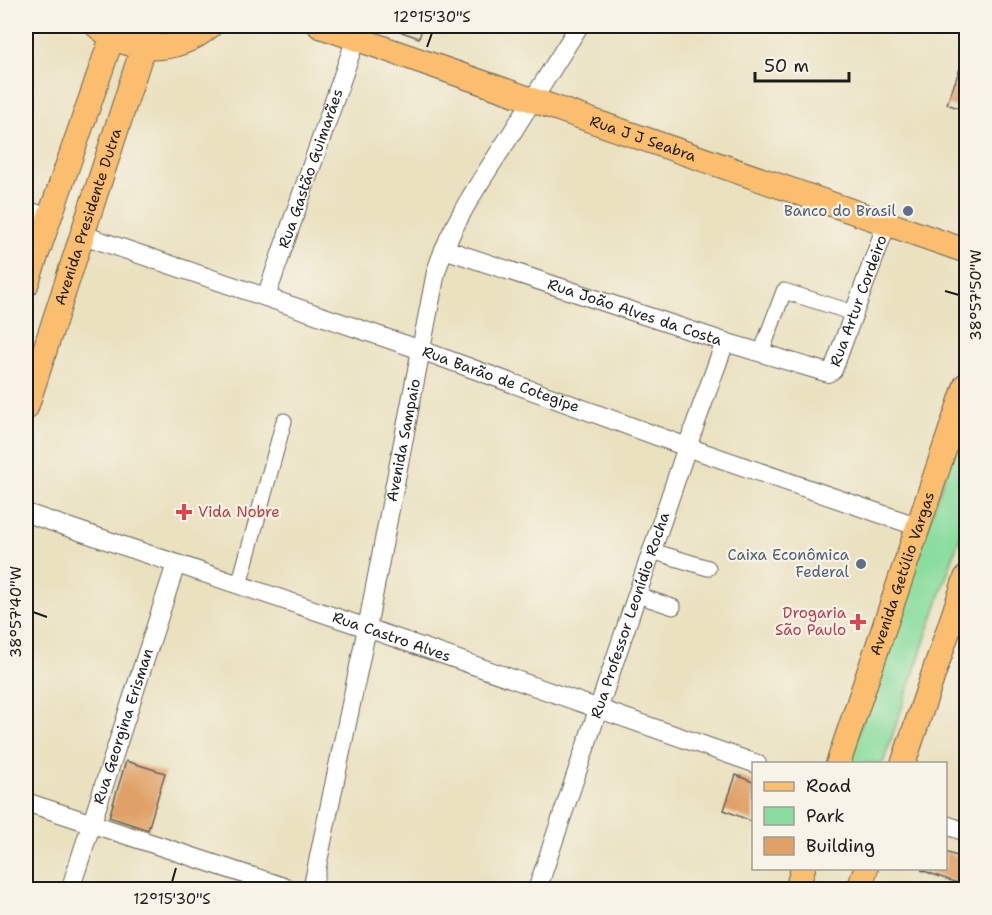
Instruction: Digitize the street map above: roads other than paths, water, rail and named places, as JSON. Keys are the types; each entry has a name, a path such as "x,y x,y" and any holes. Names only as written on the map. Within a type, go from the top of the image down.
{"main road":[{"path":"26,285 108,29 131,45 146,36 173,45 190,39 210,26"},
{"name":"Rua J J Seabra","path":"320,26 966,251"},
{"name":"Avenida Presidente Dutra","path":"26,408 146,36"},
{"name":"Avenida Getúlio Vargas","path":"839,762 966,385"},
{"path":"904,762 966,578"},
{"path":"796,890 802,870"},
{"path":"859,890 865,870"}],"street":[{"name":"Avenida Sampaio","path":"312,890 367,628 436,272 456,221 579,26"},
{"name":"Rua Gastão Guimarães","path":"266,297 356,38"},
{"path":"26,210 49,218"},
{"name":"Rua Artur Cordeiro","path":"826,374 833,370 887,223"},
{"name":"Rua Barão de Cotegipe","path":"83,236 421,350 687,447 919,527"},
{"name":"Rua João Alves da Costa","path":"444,249 826,374"},
{"path":"761,353 784,291 854,313"},
{"name":"Rua Professor Leonídio Rocha","path":"537,890 687,447 725,342"},
{"path":"239,585 284,421"},
{"name":"Rua Castro Alves","path":"26,513 367,628 752,762"},
{"path":"652,551 708,568"},
{"name":"Rua Georgina Erisman","path":"70,890 176,564"},
{"path":"637,595 673,607"},
{"path":"26,802 293,890"},
{"path":"947,826 966,832"}],"place":[{"name":"Banco do Brasil","path":"908,211"},
{"name":"Vida Nobre","path":"184,512"},
{"name":"Caixa Econômica Federal","path":"861,564"},
{"name":"Drogaria São Paulo","path":"858,622"}]}
